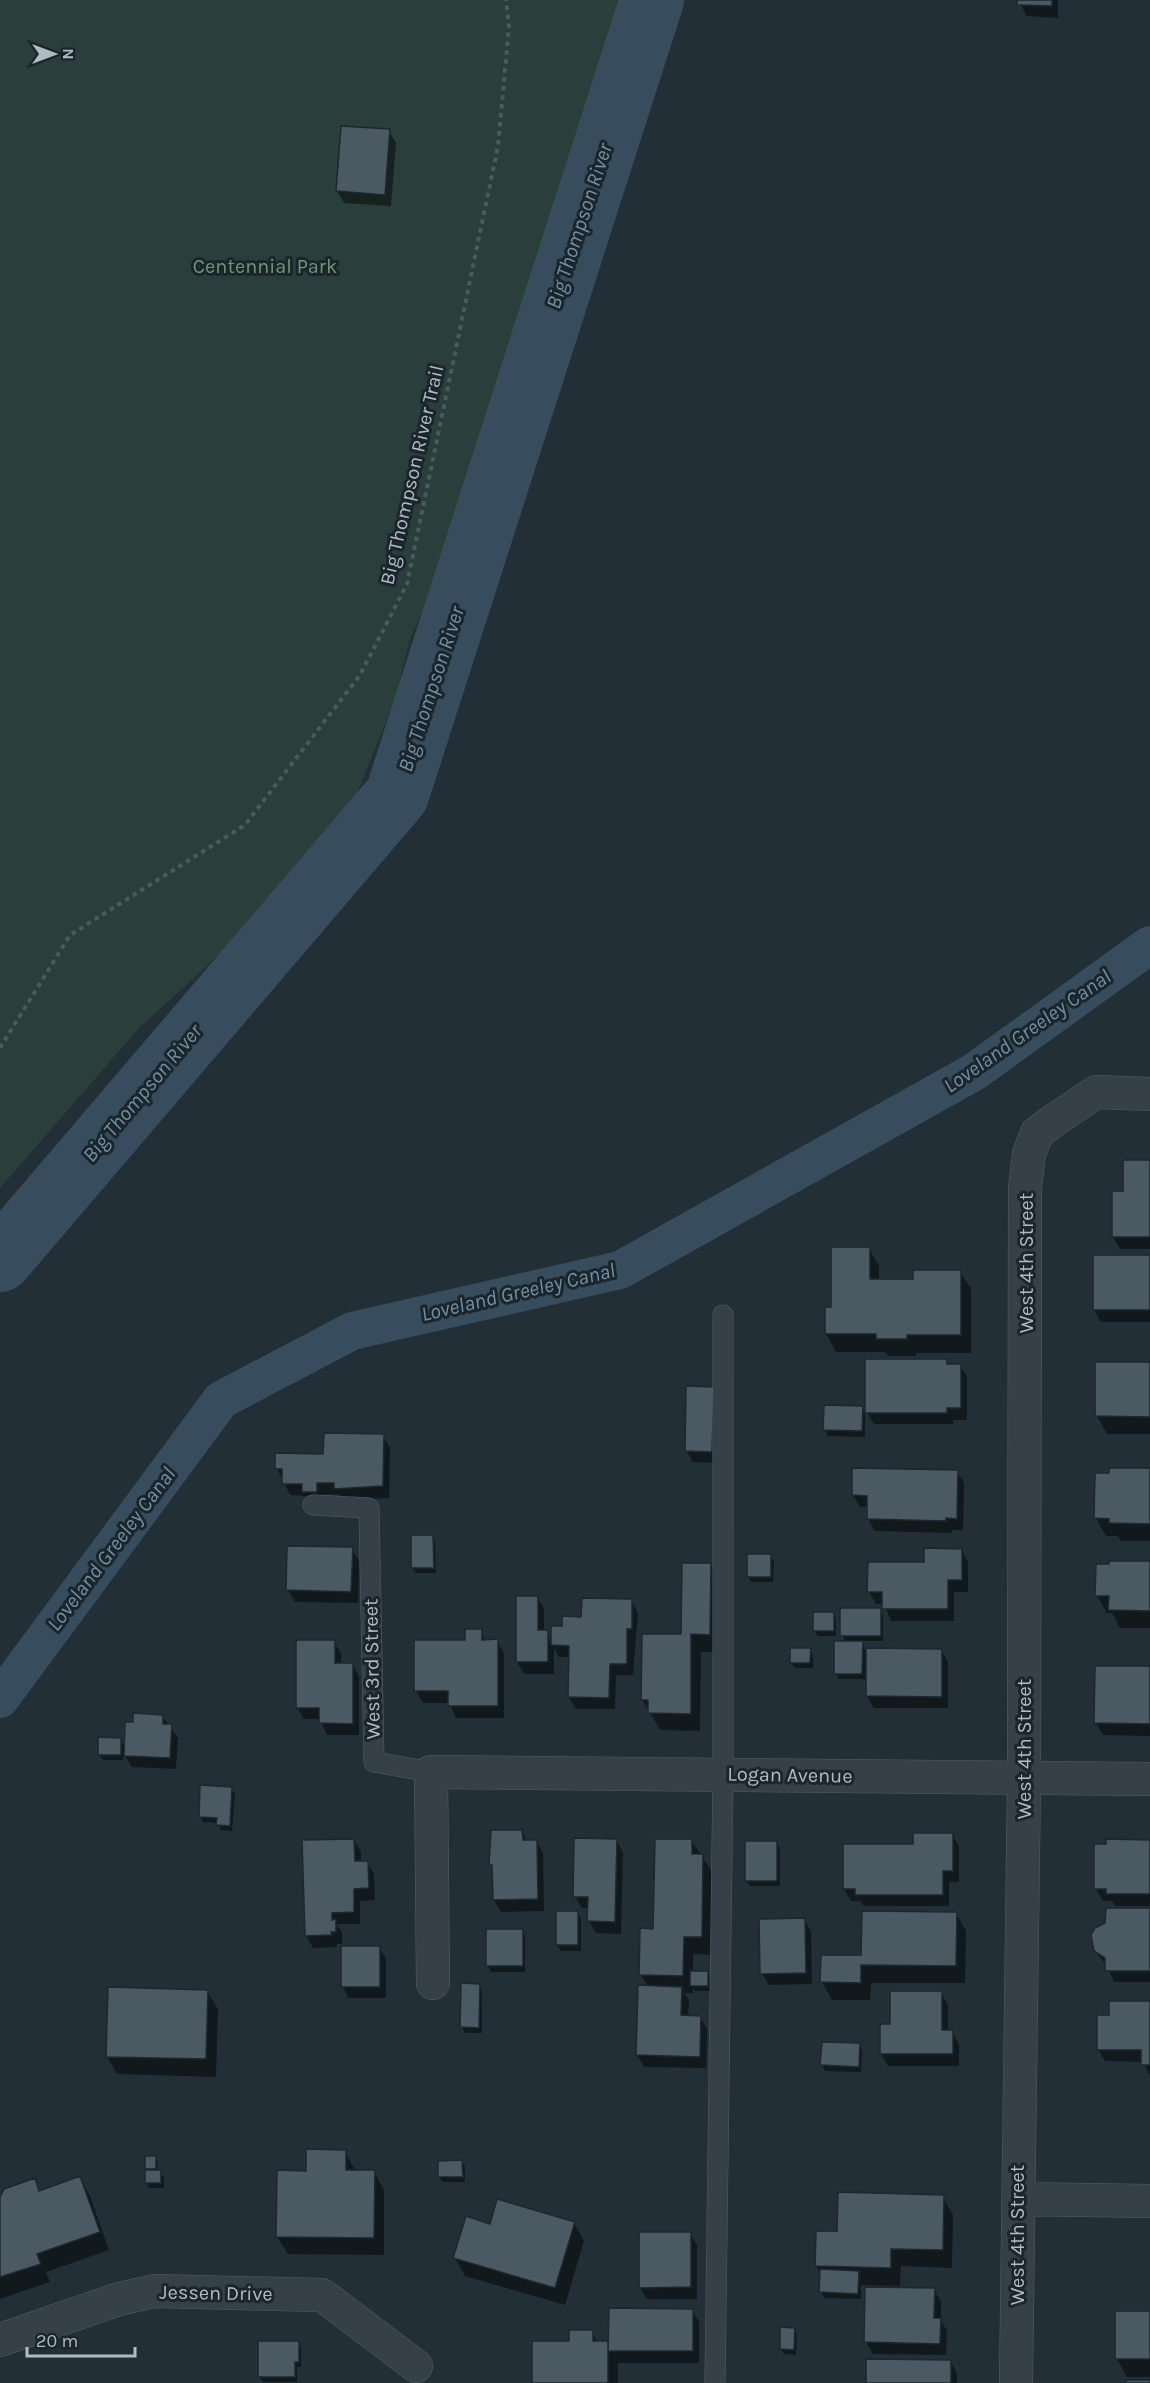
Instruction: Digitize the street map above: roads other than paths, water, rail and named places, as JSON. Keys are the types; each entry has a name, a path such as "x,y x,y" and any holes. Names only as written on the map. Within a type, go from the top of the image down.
{"street":[{"name":"West 4th Street","path":"1016,2383 1024,1778 1025,1188 1029,1155 1037,1133 1050,1123 1096,1092 1150,1094"},
{"name":"Logan Avenue","path":"431,1772 1150,1779"},
{"path":"431,1772 433,1983"},
{"path":"1018,2199 1150,2201"},
{"name":"Jessen Drive","path":"0,2340 119,2299 155,2290 321,2295 416,2366"}],"lane":[{"path":"716,2383 723,1775 723,1315"},
{"name":"West 3rd Street","path":"312,1505 369,1508 374,1762 431,1772"}],"waterway":[{"name":"Big Thompson River","path":"0,1260 397,795 652,0"},
{"name":"Loveland Greeley Canal","path":"0,1699 221,1400 352,1331 620,1270 974,1072 1150,945"}],"park label":[{"name":"Centennial Park","path":"265,266"}]}
